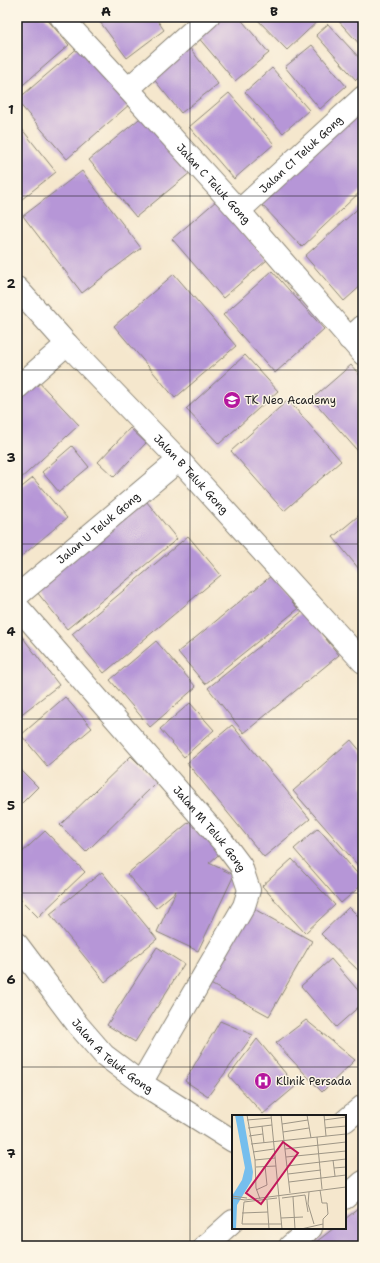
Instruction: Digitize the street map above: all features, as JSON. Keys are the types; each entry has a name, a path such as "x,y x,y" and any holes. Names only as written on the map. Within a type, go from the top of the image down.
{"street":[{"name":"Jalan C Teluk Gong","path":"60,17 358,340"},
{"path":"128,89 208,17"},
{"name":"Jalan C1 Teluk Gong","path":"239,211 363,97"},
{"name":"Jalan B Teluk Gong","path":"17,288 67,344 179,460 363,662"},
{"path":"17,388 67,344"},
{"name":"Jalan U Teluk Gong","path":"17,596 179,460"},
{"name":"Jalan M Teluk Gong","path":"17,606 223,842 241,866 249,890 244,906 141,1083"},
{"name":"Jalan A Teluk Gong","path":"17,944 78,1025 104,1055 141,1083 232,1140"},
{"path":"346,1120 363,1106"},
{"path":"346,1197 363,1182"},
{"path":"205,1246 232,1222"},
{"path":"290,1246 310,1229"}],"building":[{"path":"17,17 45,17 69,45 17,90"},
{"path":"155,17 164,30 127,58 97,18"},
{"path":"220,17 239,17 269,53 235,81 197,36"},
{"path":"255,17 322,17 287,50"},
{"path":"335,17 363,17 363,48"},
{"path":"328,24 363,62 363,74 356,80 316,35"},
{"path":"312,45 346,86 320,109 285,67"},
{"path":"80,46 130,104 67,159 17,100"},
{"path":"189,47 218,84 181,113 152,77"},
{"path":"272,68 309,110 283,133 245,92"},
{"path":"229,93 274,144 234,179 189,127"},
{"path":"363,105 363,189 302,247 260,203"},
{"path":"144,115 191,172 136,217 89,160"},
{"path":"17,123 56,172 17,203"},
{"path":"82,171 141,248 82,293 23,216"},
{"path":"216,201 267,260 223,298 172,239"},
{"path":"363,204 363,284 344,301 305,256"},
{"path":"272,271 324,329 275,373 223,315"},
{"path":"174,274 236,346 175,398 114,326"},
{"name":"TK Neo Academy","path":"245,355 278,391 219,444 186,409"},
{"path":"351,365 363,379 363,457 312,399"},
{"path":"35,378 79,425 17,482 17,395"},
{"path":"288,400 341,461 284,511 231,451"},
{"path":"130,428 146,443 114,477 98,462"},
{"path":"72,446 89,467 59,492 42,472"},
{"path":"33,478 67,518 17,560 17,491"},
{"path":"142,496 177,539 67,629 32,586"},
{"path":"363,512 363,574 333,537"},
{"path":"188,536 221,575 104,673 72,634"},
{"path":"271,576 298,609 205,684 178,652"},
{"path":"303,611 339,655 244,733 208,688"},
{"path":"17,630 59,685 19,716 17,714"},
{"path":"156,641 196,687 150,727 110,680"},
{"path":"65,697 92,728 47,766 21,735"},
{"path":"190,703 214,730 184,757 160,729"},
{"path":"232,725 310,819 264,857 187,763"},
{"path":"351,740 363,754 363,871 293,791"},
{"path":"131,756 157,782 86,852 60,825"},
{"path":"17,766 38,787 17,808"},
{"path":"195,817 224,850 209,863 234,875 198,951 157,932 176,891 156,908 127,874"},
{"path":"318,828 363,880 363,884 341,903 294,849"},
{"path":"45,831 85,872 38,917 17,896 17,857"},
{"path":"292,859 335,905 305,933 262,886"},
{"path":"102,872 157,939 105,982 50,914"},
{"path":"247,905 312,941 269,1016 205,981"},
{"path":"349,907 363,921 363,975 321,934"},
{"path":"157,947 184,964 135,1042 107,1025"},
{"path":"331,959 363,996 363,1003 336,1027 301,986"},
{"path":"306,1020 355,1060 322,1092 276,1043"},
{"path":"220,1021 253,1035 208,1096 185,1081"},
{"name":"Klinik Persada","path":"257,1039 296,1086 263,1114 229,1076"},
{"path":"363,1205 363,1246 311,1246 333,1229 346,1229 346,1218"}],"place":[{"name":"TK Neo Academy","path":"232,400"},
{"name":"Klinik Persada","path":"263,1081"}]}
